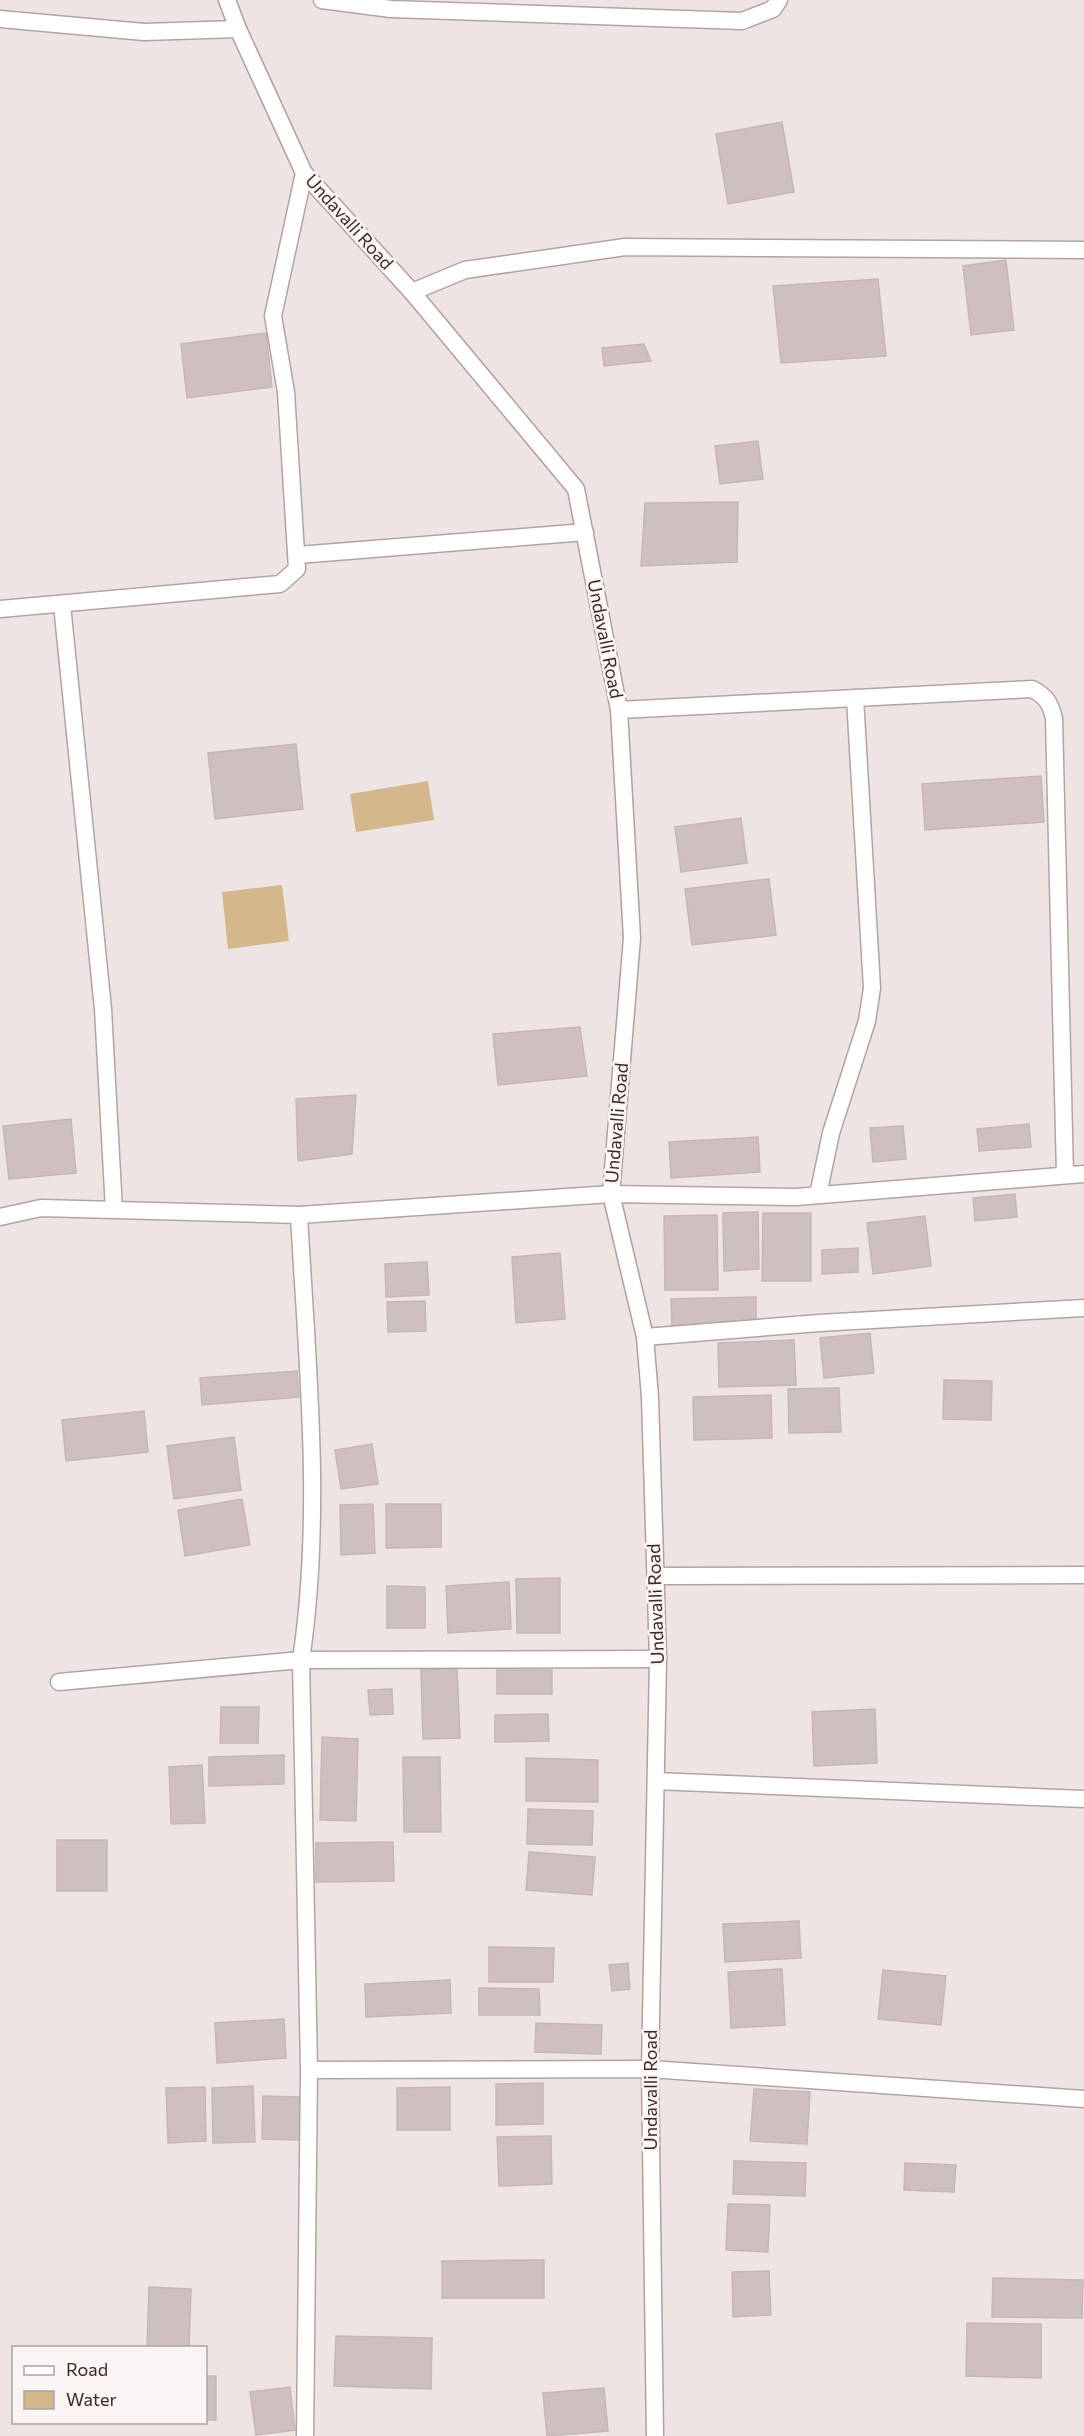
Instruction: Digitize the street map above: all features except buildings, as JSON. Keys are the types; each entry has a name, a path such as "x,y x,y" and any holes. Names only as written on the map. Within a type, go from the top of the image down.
{"street":[{"name":"Undavalli Road","path":"227,0 304,173 412,292 576,489 619,710 632,938 611,1194 645,1337 650,1396 658,1659 650,2069 655,2436"},
{"path":"322,0 742,21 773,9 779,0"},
{"path":"0,19 144,33 238,29"},
{"path":"0,609 280,584 288,580 297,569 298,555 286,392 273,316 304,173"},
{"path":"412,292 465,270 625,247 1084,250"},
{"path":"298,555 585,532"},
{"path":"62,605 103,1010 114,1210"},
{"path":"619,710 1032,689 1044,695 1051,705 1054,718 1065,1175"},
{"path":"818,1195 831,1133 867,1021 872,988 855,698"},
{"path":"0,1216 41,1209 299,1215 611,1194 818,1195 1084,1174"},
{"path":"299,1215 314,1487 309,1611 301,1660 309,2070 305,2436"},
{"path":"645,1337 819,1323 1084,1308"},
{"path":"655,1576 1084,1575"},
{"path":"59,1682 301,1660 658,1659"},
{"path":"656,1781 1084,1798"},
{"path":"309,2070 650,2069 1084,2099"}],"water":[{"path":"428,781 434,820 356,832 350,794"},
{"path":"282,885 289,941 228,949 222,892"}]}
